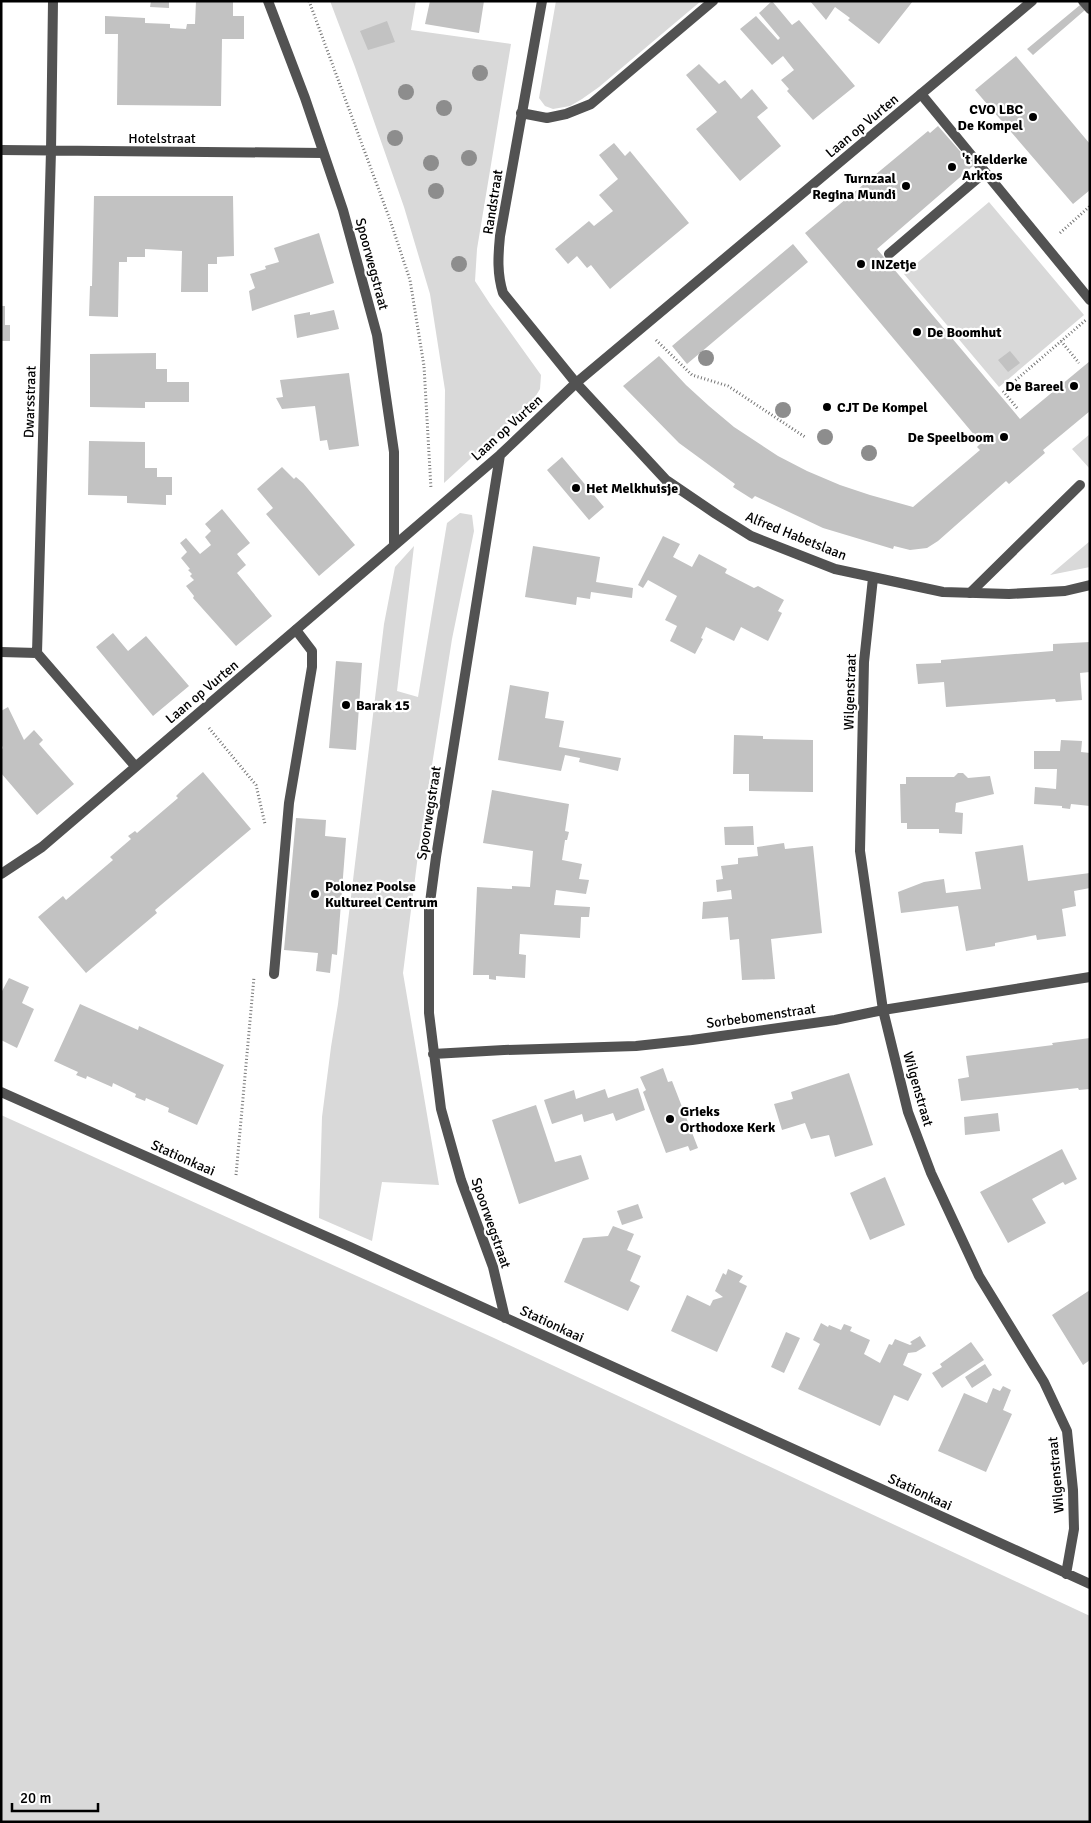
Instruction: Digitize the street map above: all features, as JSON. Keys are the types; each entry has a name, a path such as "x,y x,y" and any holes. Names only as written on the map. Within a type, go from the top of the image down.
{"street":[{"name":"Dwarsstraat","path":"37,653 51,151 53,1"},
{"name":"Spoorwegstraat","path":"268,1 343,210 377,335 394,452 394,545"},
{"name":"Randstraat","path":"542,1 500,236 498,278 503,293 576,383"},
{"path":"521,114 547,118 566,114 591,104 713,1"},
{"name":"Laan op Vurten","path":"1,874 42,847 431,512 500,455 576,383 1032,1"},
{"path":"1083,1 1090,9"},
{"path":"921,94 1090,300"},
{"name":"Hotelstraat","path":"1,150 323,153"},
{"path":"889,254 985,172"},
{"name":"Alfred Habetslaan","path":"576,383 666,480 751,536 802,557 835,569 943,592 1009,594 1066,591 1090,585"},
{"name":"Spoorwegstraat","path":"500,455 429,910 429,1013 441,1110 462,1180 493,1267 505,1318"},
{"path":"970,593 1080,485"},
{"name":"Wilgenstraat","path":"873,578 864,662 860,851 883,1010 908,1112 931,1173 979,1276 1044,1382 1067,1431 1073,1490 1074,1529 1066,1574"},
{"path":"274,974 289,804 312,667 312,651 296,630"},
{"path":"1,652 37,653 135,766"},
{"name":"Sorbebomenstraat","path":"434,1054 636,1046 692,1040 835,1020 883,1010 1090,977"},
{"name":"Stationkaai","path":"1,1092 505,1318 1090,1584"}],"path":[{"path":"309,1 390,220 410,280 424,366 430,458 431,512"},
{"path":"1046,246 1090,206"},
{"path":"1017,408 1004,391 1090,316"},
{"path":"644,327 692,375 728,386 805,437"},
{"path":"1061,341 1079,363"},
{"path":"197,714 256,785 267,829"},
{"path":"234,1196 254,968"}],"shaded area":[{"path":"330,1 416,1 411,30 511,44 477,249 475,281 541,375 540,389 532,402 444,483 445,390 430,294 404,207"},
{"path":"556,1 701,1 599,87 570,106 553,109 545,106 539,98"},
{"path":"989,202 1084,315 999,387 904,274"},
{"path":"1090,434 1090,469 1072,449"},
{"path":"460,513 472,515 474,531 452,639 419,847 403,973 439,1185 382,1182 372,1241 319,1218 322,1117 338,1004 384,624 395,567 414,546 397,691 418,697 447,523"},
{"path":"1090,541 1090,567 1050,575"},
{"path":"1,1115 494,1338 1090,1616 1090,1822 1,1822"}],"building":[{"path":"151,1 169,1 169,8 150,7"},
{"path":"196,1 233,1 233,16 244,16 244,39 222,39 221,106 117,105 118,34 105,34 105,16 145,18 145,23 170,24 170,28 186,29 187,24 195,24"},
{"path":"430,1 484,1 479,33 425,24"},
{"path":"772,1 792,25 799,20 855,86 813,120 787,91 789,89 781,80 794,70 783,56 772,65 740,29 756,16 778,40 780,38 759,13"},
{"path":"810,1 913,1 879,44 848,20 850,18 835,7 826,20"},
{"path":"1080,5 1085,10 1033,55 1027,49"},
{"path":"387,21 395,42 368,50 360,31"},
{"name":"CVO LBC De Kompel","path":"1016,56 1090,144 1090,190 1073,204 975,90"},
{"path":"699,64 719,84 725,80 741,99 752,89 768,108 757,117 781,146 740,181 696,129 717,112 686,75"},
{"path":"938,126 973,166 877,249 1020,419 1090,361 1090,411 1043,450 1045,453 1009,484 1006,481 938,541 927,548 910,550 894,546 893,549 823,528 755,496 752,499 733,487 735,484 679,443 623,386 659,356 709,406 734,427 778,456 840,485 913,507 980,450 977,447 981,443 805,233 928,131 930,133"},
{"path":"614,143 625,156 630,151 689,223 610,289 591,265 587,268 577,256 568,264 555,249 589,221 594,226 613,211 599,195 618,179 599,155"},
{"path":"94,196 233,196 234,256 217,257 217,264 208,264 208,292 181,292 182,251 145,249 145,257 127,257 127,262 119,262 118,317 89,316 90,286 92,286"},
{"path":"319,233 334,283 252,311 249,291 255,288 250,274 266,269 265,266 279,262 274,248"},
{"path":"793,244 808,262 687,364 672,346"},
{"path":"1,306 5,306 5,325 10,325 10,341 1,341"},
{"path":"334,310 339,329 297,338 294,315 310,312 310,315"},
{"path":"1010,351 1020,363 1008,372 998,360"},
{"path":"156,353 156,369 167,369 167,382 189,382 189,402 145,402 145,408 90,407 90,354"},
{"path":"349,373 359,446 329,450 327,440 320,441 315,406 282,409 276,398 283,397 280,380"},
{"path":"89,441 145,442 145,468 157,468 157,477 172,477 172,495 166,495 166,505 127,503 127,496 88,495"},
{"name":"Het Melkhuisje","path":"562,457 604,507 589,520 547,470"},
{"path":"282,467 294,479 296,477 303,483 355,545 319,576 266,514 273,508 257,489"},
{"path":"222,509 250,543 237,554 246,565 237,573 272,616 236,646 193,598 194,596 186,586 194,580 190,576 192,574 188,570 190,569 181,558 187,552 180,543 186,538 200,554 211,545 205,537 211,531 205,524"},
{"path":"663,536 680,544 673,557 692,567 699,554 727,569 725,573 754,588 758,586 784,600 778,611 782,613 768,641 741,627 734,641 706,627 701,638 703,639 695,654 670,641 677,626 665,620 677,596 648,580 643,588 638,585"},
{"path":"533,546 600,557 596,582 633,588 632,598 591,592 590,599 577,597 576,605 525,597"},
{"path":"113,633 128,651 146,636 189,686 153,716 96,647"},
{"path":"1090,642 1090,672 1080,673 1082,700 1056,702 1055,699 946,707 944,682 918,684 916,664 941,663 941,660 1053,651 1053,644"},
{"name":"Barak 15","path":"336,661 362,663 356,750 329,748"},
{"path":"510,685 549,692 545,718 564,721 559,747 621,758 618,771 579,762 580,758 565,755 561,771 498,760"},
{"path":"8,707 24,740 34,730 43,740 39,744 74,784 37,815 1,773 1,750 3,748 1,743 1,711"},
{"path":"734,735 763,736 763,739 813,740 813,792 749,791 749,774 733,774"},
{"path":"1061,740 1082,741 1081,752 1090,753 1090,806 1071,804 1070,809 1062,808 1062,806 1034,804 1035,787 1056,789 1057,769 1034,769 1034,751 1060,751"},
{"path":"203,772 251,829 155,910 157,913 86,973 38,917 63,896 66,900 113,860 110,857 131,839 128,836 135,831 137,833 178,798 176,796"},
{"path":"958,773 963,773 968,778 990,776 994,794 956,803 955,812 963,813 962,834 939,833 939,829 907,829 907,823 901,823 900,784 906,784 906,777 954,777"},
{"path":"492,790 569,804 565,831 569,832 567,840 565,840 562,860 582,864 579,879 589,880 586,894 556,890 554,905 590,907 589,917 581,917 580,938 520,934 519,954 526,955 525,978 496,976 496,980 489,979 489,975 473,975 477,887 512,889 512,886 530,887 533,851 483,843"},
{"name":"Polonez Poolse Kultureel Centrum","path":"296,818 326,820 325,836 346,838 337,955 332,954 330,973 316,971 318,953 284,950"},
{"path":"753,826 754,845 725,845 724,827"},
{"path":"784,843 785,849 813,846 822,933 771,939 775,979 742,980 739,939 730,940 728,917 702,919 703,902 732,899 731,890 717,892 716,880 723,879 721,866 738,864 738,858 758,856 757,847"},
{"path":"1023,845 1028,881 1090,873 1090,888 1074,891 1076,906 1062,909 1066,936 1037,940 1036,935 995,943 995,946 966,951 958,906 901,913 898,892 924,882 944,879 946,893 981,889 975,852"},
{"path":"9,978 29,987 22,1003 34,1009 17,1048 1,1040 1,993"},
{"path":"80,1004 138,1030 139,1026 224,1065 197,1125 168,1112 169,1108 146,1098 145,1101 135,1097 136,1094 113,1083 112,1087 87,1076 86,1079 76,1075 78,1072 54,1061"},
{"path":"1090,1038 1090,1089 1079,1090 1078,1088 961,1101 958,1079 969,1077 966,1056 1053,1045 1052,1043"},
{"name":"Grieks Orthodoxe Kerk","path":"663,1068 668,1082 672,1081 698,1148 690,1151 688,1146 666,1153 643,1092 646,1090 640,1077"},
{"path":"849,1073 873,1145 835,1157 829,1135 811,1139 805,1123 782,1130 774,1104 793,1099 791,1092"},
{"path":"638,1088 645,1110 616,1121 613,1113 584,1122 582,1114 552,1124 544,1100 574,1090 576,1099 605,1089 608,1098"},
{"path":"536,1105 555,1162 581,1155 589,1179 519,1204 492,1120"},
{"path":"998,1113 1000,1131 965,1135 964,1117"},
{"path":"1062,1149 1077,1179 1065,1185 1063,1182 1032,1199 1046,1223 1008,1243 980,1192"},
{"path":"885,1177 905,1225 870,1240 850,1193"},
{"path":"638,1204 643,1218 622,1225 617,1211"},
{"path":"613,1226 634,1234 627,1250 641,1256 630,1281 640,1286 628,1311 564,1282 583,1238 608,1236"},
{"path":"728,1269 743,1276 739,1282 747,1286 717,1352 671,1331 687,1295 710,1306 713,1300 723,1297 715,1291 723,1273 726,1275"},
{"path":"1090,1290 1090,1360 1083,1365 1052,1315"},
{"path":"821,1323 841,1330 844,1324 852,1327 850,1331 870,1340 864,1354 880,1363 889,1344 892,1345 895,1339 910,1345 912,1344 910,1342 920,1336 926,1346 916,1352 908,1353 903,1365 922,1374 908,1401 894,1395 880,1426 798,1389 820,1344 813,1340"},
{"path":"786,1332 800,1338 784,1373 771,1367"},
{"path":"971,1342 984,1360 942,1388 932,1373 942,1367 940,1364"},
{"path":"985,1364 992,1375 972,1388 965,1377"},
{"path":"1003,1386 1011,1390 1003,1410 1012,1414 986,1472 938,1451 964,1393 987,1403 993,1388 1000,1391"}],"place":[{"name":"CVO LBC De Kompel","path":"1033,117"},
{"name":"'t Kelderke Arktos","path":"952,167"},
{"name":"Turnzaal Regina Mundi","path":"906,186"},
{"name":"INZetje","path":"861,264"},
{"name":"De Boomhut","path":"917,332"},
{"name":"De Bareel","path":"1074,386"},
{"name":"CJT De Kompel","path":"827,407"},
{"name":"De Speelboom","path":"1004,437"},
{"name":"Het Melkhuisje","path":"576,488"},
{"name":"Barak 15","path":"346,705"},
{"name":"Polonez Poolse Kultureel Centrum","path":"315,894"},
{"name":"Grieks Orthodoxe Kerk","path":"670,1119"}]}
